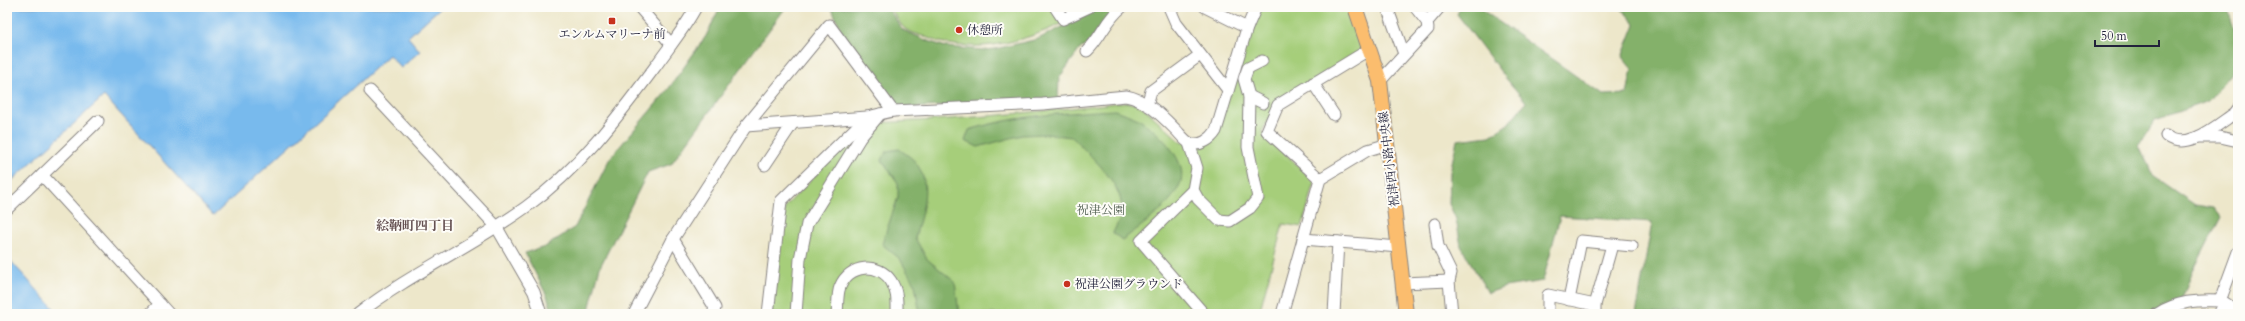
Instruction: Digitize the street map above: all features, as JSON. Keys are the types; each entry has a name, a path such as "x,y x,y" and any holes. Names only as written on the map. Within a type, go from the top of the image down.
{"main road":[{"name":"祝津西小路中央線","path":"1355,7 1380,80 1406,314"}],"street":[{"path":"638,7 671,44"},
{"path":"358,314 386,292 526,207 556,184 586,154 616,118 671,44 696,7"},
{"path":"1055,7 1063,19 1089,7"},
{"path":"1087,51 1096,43 1110,18 1122,7"},
{"path":"1170,7 1176,23 1228,90"},
{"path":"1205,7 1247,28"},
{"path":"1189,143 1197,144 1212,137 1216,131 1247,28 1256,7"},
{"path":"1387,7 1404,54"},
{"path":"1380,80 1428,29 1427,22 1415,7"},
{"path":"1427,22 1440,7"},
{"path":"634,314 673,238 746,126 829,25 894,111"},
{"path":"1320,179 1267,131 1278,105 1370,49"},
{"path":"1147,105 1151,91 1200,55"},
{"path":"746,126 867,117 894,111 1044,104 1126,96 1138,98 1189,143 1197,168 1194,190 1198,199 1218,220 1230,221 1250,208 1258,198 1248,147 1250,96 1244,79 1248,68 1262,61"},
{"path":"1313,83 1334,115"},
{"path":"370,91 496,226 534,292 541,314"},
{"path":"1250,96 1263,103"},
{"path":"2166,136 2174,142 2184,141 2204,134 2238,110"},
{"path":"796,314 800,259 807,224 860,138 880,114"},
{"path":"768,314 781,201 867,117"},
{"path":"7,209 98,121"},
{"path":"765,165 793,123"},
{"path":"2195,137 2220,137 2238,141"},
{"path":"1282,314 1320,179 1368,150 1388,144"},
{"path":"42,175 169,314"},
{"path":"1194,190 1141,241 1204,314"},
{"path":"1435,224 1438,246 1451,273 1449,281 1452,314"},
{"path":"673,238 715,308 713,314"},
{"path":"1303,239 1399,247"},
{"path":"1570,300 1581,241 1632,246"},
{"path":"1334,314 1338,242"},
{"path":"1548,314 1548,295 1570,300 1595,310 1612,245"},
{"path":"2219,314 2238,252"},
{"path":"837,314 840,287 847,276 855,270 872,268 884,272 892,282 897,294 898,314"},
{"path":"1403,283 1449,281"},
{"path":"2157,314 2168,307 2186,302 2223,302 2238,311"},
{"path":"150,314 160,304"}],"green space":[{"path":"720,7 786,7 671,164 648,172 600,267 588,314 553,314 547,296 525,253 545,247 575,227 610,158 667,91 706,36"},
{"path":"831,7 887,7 903,30 946,47 984,50 995,49 1038,39 1102,7 1119,7 1098,38 1080,49 1059,78 1058,100 904,108 887,97 846,41"},
{"path":"889,7 1051,7 1063,23 1029,37 1011,42 994,45 958,45 940,42 907,30 903,27"},
{"name":"祝津公園","path":"1262,7 1348,7 1364,50 1279,102 1262,131 1315,182 1302,227 1283,224 1261,306 1246,314 771,314 785,207 865,123 995,116 1124,102 1136,104 1144,108 1180,141 1204,146"},
{"path":"1461,7 1478,7 1603,95 1627,94 1632,69 1622,57 1635,24 1620,7 2227,7 2236,34 2235,68 2208,101 2155,120 2139,145 2153,176 2195,205 2214,208 2221,217 2190,277 2182,299 2154,314 1636,314 1652,222 1560,216 1543,281 1505,287 1488,293 1461,246 1456,219 1449,204 1450,172 1457,140 1490,136 1508,124 1526,102 1504,76 1457,14"},
{"path":"1115,110 1138,119 1161,137 1175,154 1182,172 1181,181 1172,198 1156,214 1122,240 1113,233 1121,216 1122,205 1119,194 1106,173 1072,137 1046,134 1022,135 978,147 965,141 969,130 1005,121 1078,112"},
{"path":"899,149 914,161 921,172 924,181 924,200 915,238 927,259 955,282 959,314 920,314 915,285 900,259 882,244 898,197 898,183 882,160 887,151"}],"water":[{"path":"7,7 441,7 408,37 420,51 401,68 389,55 213,216 104,96 7,185"},
{"path":"7,257 59,314 7,314"}],"place":[{"name":"エンルムマリーナ前","path":"612,21"},
{"name":"休憩所","path":"959,30"},
{"name":"祝津公園グラウンド","path":"1067,284"}],"district":[{"name":"絵鞆町四丁目","path":"415,226"}]}
